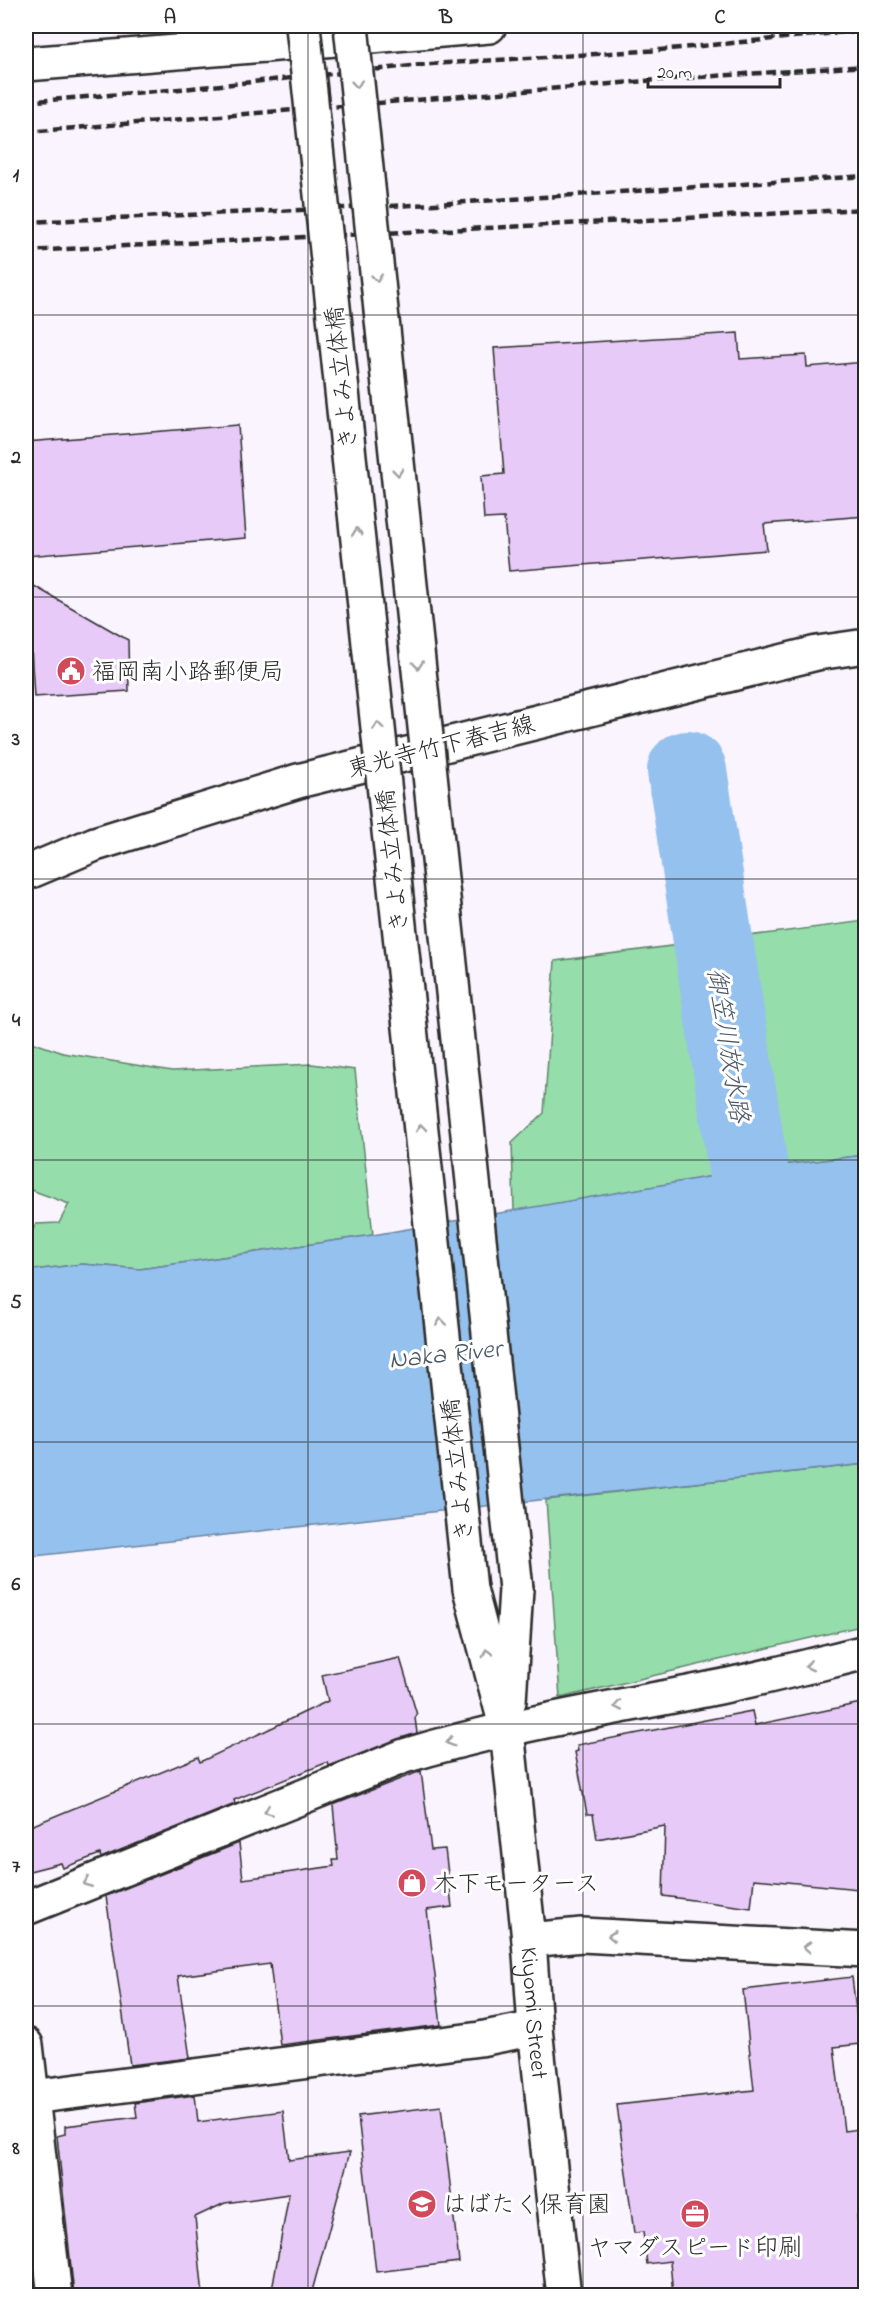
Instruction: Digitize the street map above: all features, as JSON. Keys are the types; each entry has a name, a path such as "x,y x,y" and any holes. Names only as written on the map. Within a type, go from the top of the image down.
{"street":[{"name":"きよみ立体橋","path":"303,26 470,1589"},
{"name":"きよみ立体橋","path":"351,26 516,1589"},
{"path":"26,64 263,35 489,26"},
{"name":"東光寺竹下春吉線","path":"26,873 95,844 298,781 817,653 866,646"},
{"name":"Kiyomi Street","path":"470,1589 507,1730 529,1940 535,2028 564,2295"},
{"name":"Kiyomi Street","path":"507,1730 516,1589"},
{"path":"26,1908 404,1756 456,1740 564,1716 722,1686 866,1652"},
{"path":"529,1940 582,1935 866,1950"},
{"path":"32,2097 468,2040 535,2028"},
{"path":"26,2045 56,2295"}],"green space":[{"path":"865,921 865,1155 765,1167 514,1211 512,1143 544,1113 555,961"},
{"path":"26,1040 63,1053 172,1071 312,1064 355,1070 373,1235 140,1269 82,1264 26,1271 26,1243 36,1224 59,1223 69,1204 26,1188"},
{"path":"865,1464 865,1625 560,1698 546,1500"}],"water":[{"name":"Naka River","path":"865,1155 865,1464 26,1557 26,1271 82,1264 140,1269 373,1235 765,1167"}],"building":[{"path":"738,333 740,359 806,355 807,367 866,362 866,516 764,524 767,550 509,571 504,518 484,519 481,476 504,474 494,348"},
{"path":"238,425 246,538 26,556 26,442"},
{"path":"27,582 128,640 129,691 34,697"},
{"path":"400,1658 417,1715 415,1718 417,1733 329,1766 328,1762 234,1800 235,1804 101,1858 100,1854 63,1868 61,1863 26,1872 26,1828 198,1757 200,1762 328,1701 322,1675"},
{"path":"866,1702 866,1877 862,1876 859,1889 754,1879 751,1908 663,1896 665,1826 597,1839 593,1814 587,1814 575,1752 578,1751 577,1745 752,1711 755,1725"},
{"path":"421,1771 431,1850 445,1849 452,1907 427,1910 441,2025 280,2045 270,1964 178,1976 190,2058 130,2065 106,1896 239,1843 243,1879 334,1866 333,1860 338,1860 333,1805"},
{"path":"852,1977 860,2044 834,2047 844,2131 866,2128 866,2214 857,2215 864,2295 673,2295 670,2261 647,2264 643,2232 634,2233 617,2105 754,2090 743,1990"},
{"path":"195,2095 198,2122 283,2111 289,2160 350,2152 311,2295 271,2295 289,2194 225,2203 195,2217 203,2295 74,2295 57,2136 65,2134 65,2126 137,2117 135,2103"},
{"path":"441,2106 459,2262 376,2272 358,2116"}],"waterway":[{"name":"御笠川放水路","path":"687,771 765,1279"}],"railway":[{"path":"26,102 431,64 660,50 866,30"},
{"path":"26,132 670,79 866,66"},
{"path":"26,222 435,204 866,176"},
{"path":"26,251 866,209"}],"place":[{"name":"福岡南小路郵便局","path":"71,671"},
{"name":"木下モータース","path":"412,1883"},
{"name":"はばたく保育園","path":"422,2204"},
{"name":"ヤマダスピード印刷","path":"695,2214"}]}
